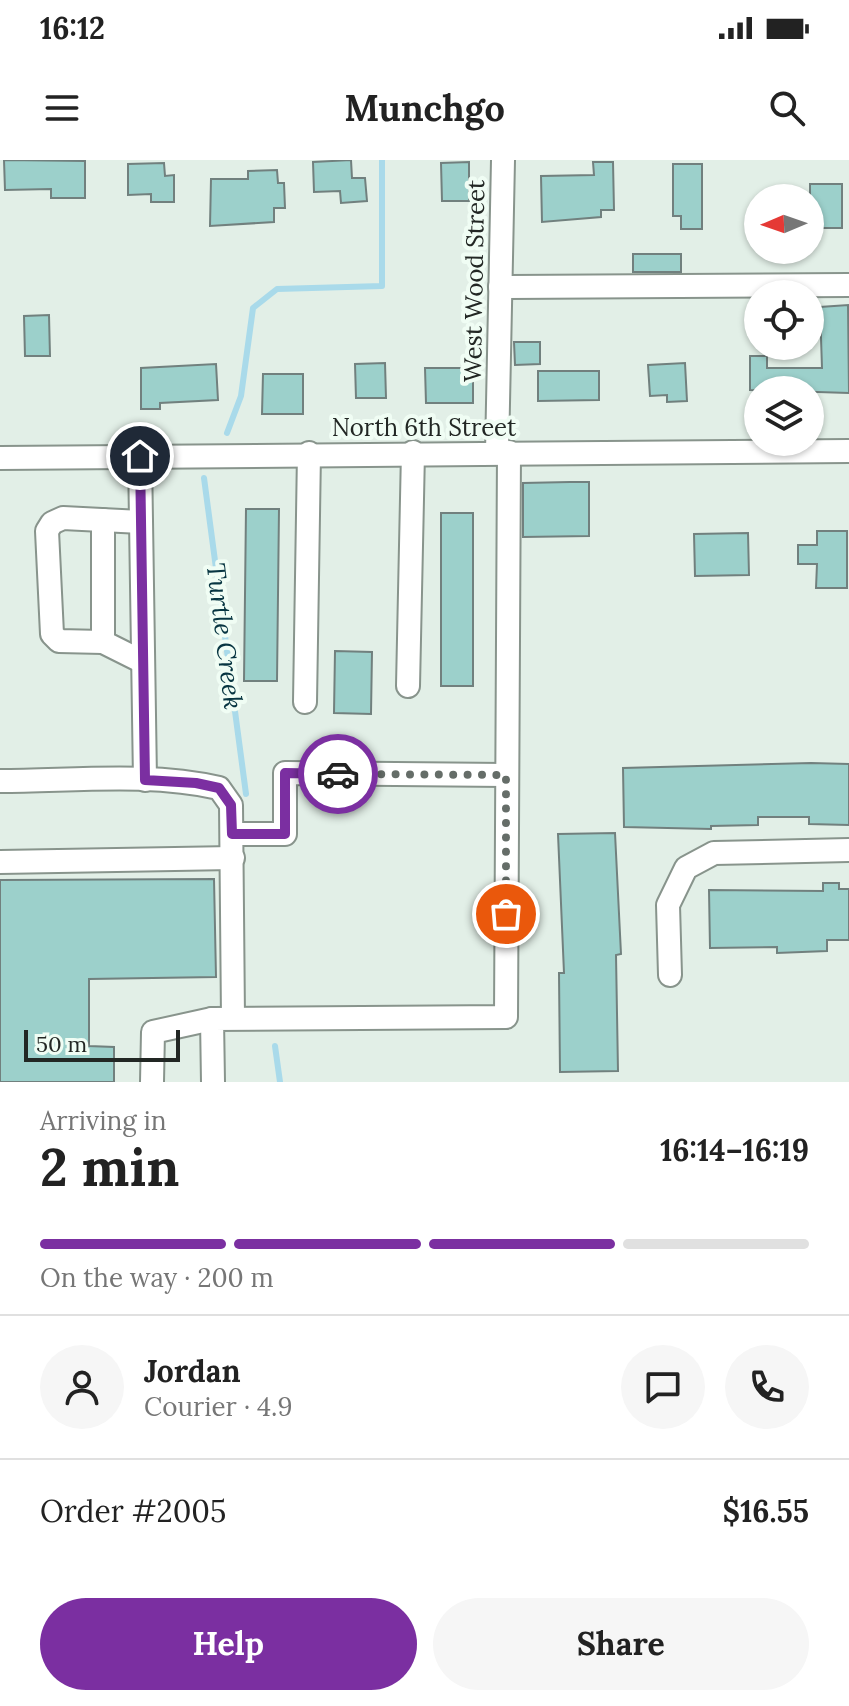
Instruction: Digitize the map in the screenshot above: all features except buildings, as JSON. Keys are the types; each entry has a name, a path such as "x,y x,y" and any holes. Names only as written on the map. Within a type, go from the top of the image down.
{"street":[{"name":"West Wood Street","path":"222,1018 506,1017 500,287 503,160"},
{"path":"500,287 849,285"},
{"name":"North 6th Street","path":"0,458 413,452 849,451"},
{"path":"408,686 413,452"},
{"path":"305,702 309,453"},
{"path":"140,456 145,780"},
{"path":"141,522 63,518 52,523 47,531 52,634 59,641 103,642 141,661"},
{"path":"103,520 103,642"},
{"path":"232,834 285,834 285,773 506,775"},
{"path":"0,781 145,780 196,783 219,788 231,805 233,858 222,1018 213,1082"},
{"path":"670,975 668,905 686,868 714,853 849,850"},
{"path":"0,862 233,858"},
{"path":"152,1082 153,1032 222,1018"}],"waterway":[{"name":"Turtle Creek","path":"227,433 241,396 253,308 277,289 382,286 382,160"},
{"name":"Turtle Creek","path":"204,478 246,794"},
{"name":"Turtle Creek","path":"275,1046 280,1082"}],"way so far":[{"path":"338,774 506,775 506,914"}],"route":[{"path":"140,456 145,780 196,783 219,788 231,805 232,834 285,834 285,773 338,774"}]}
